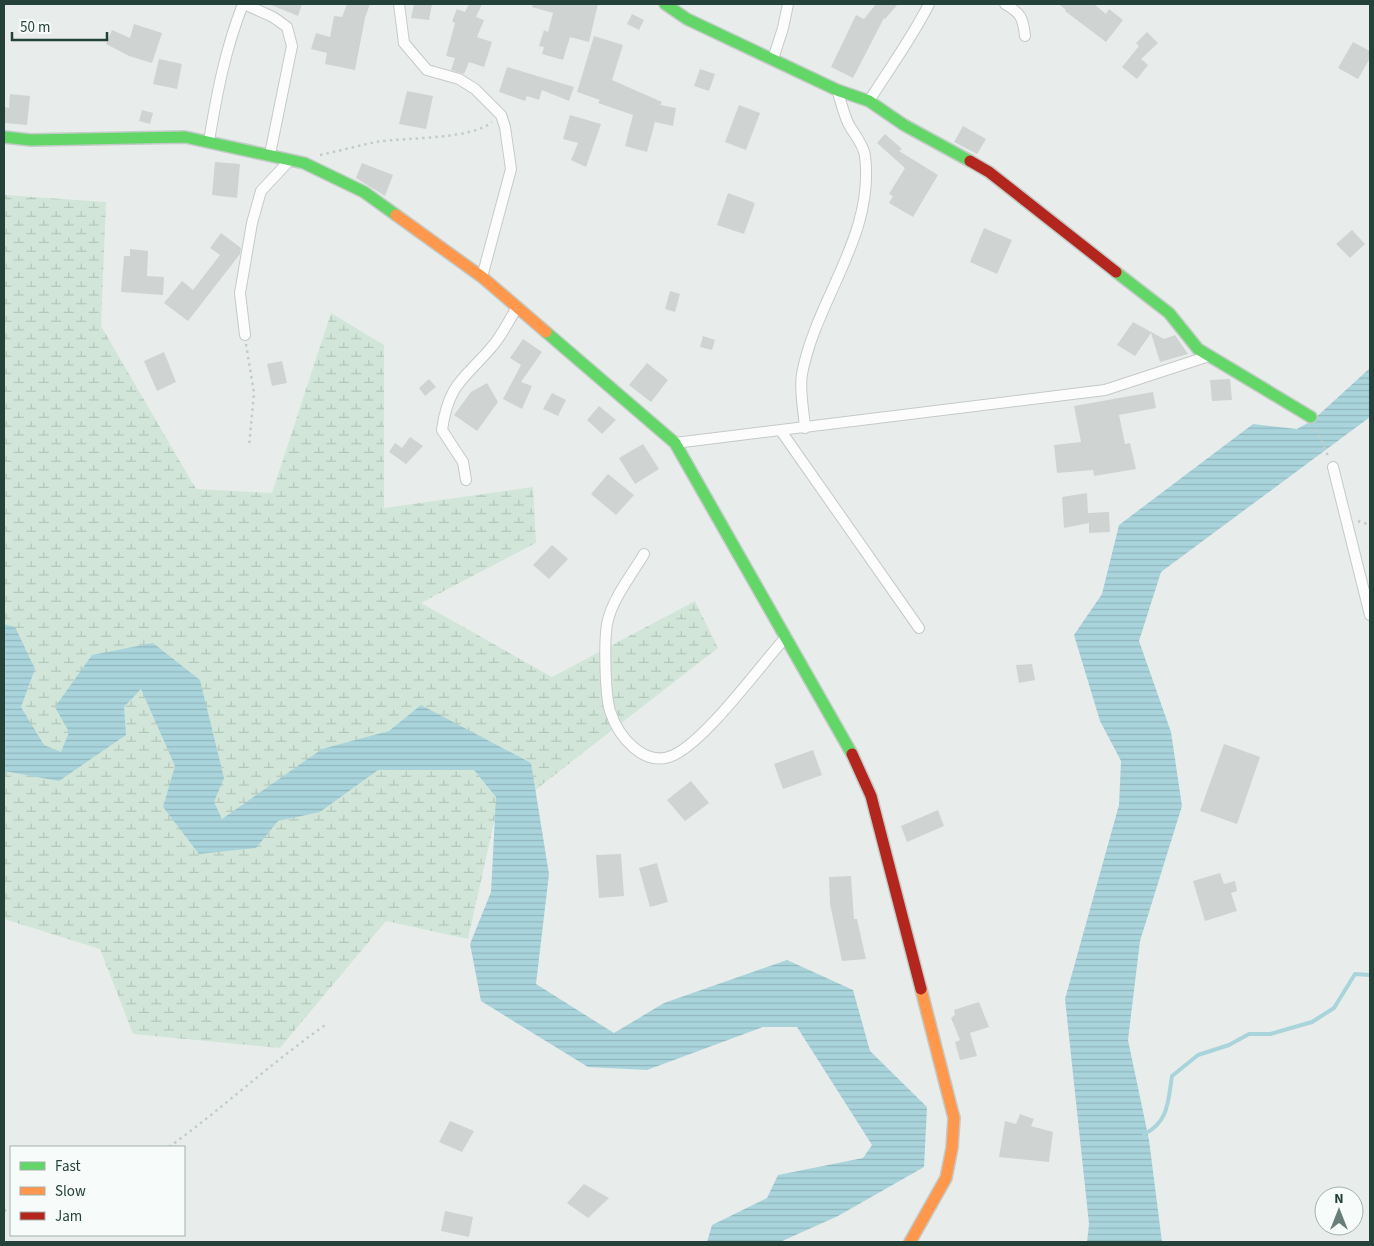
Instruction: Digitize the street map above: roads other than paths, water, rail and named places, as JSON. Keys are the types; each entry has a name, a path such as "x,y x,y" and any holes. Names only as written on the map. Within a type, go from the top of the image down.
{"street":[{"path":"209,141 217,90 228,43 244,4 273,17 287,27 292,46 270,154"},
{"path":"400,4 404,43 427,70 459,79 475,89 501,115 505,126 511,170 482,277"},
{"path":"665,4 687,19 837,90 869,101 912,130 989,172 1169,313 1198,350 1310,417"},
{"path":"773,59 788,4"},
{"path":"869,101 898,53 916,31 929,4"},
{"path":"1004,4 1015,10 1023,19 1025,36"},
{"path":"805,428 802,376 814,332 839,279 860,224 868,178 865,153 848,122 837,90"},
{"path":"4,137 31,140 185,137 304,162 364,192 482,277 675,443 846,740 871,796 954,1118 952,1148 946,1178 910,1242"},
{"path":"244,335 240,293 252,223 262,191 290,160"},
{"path":"466,480 463,462 442,430 445,410 462,375 495,343 517,307"},
{"path":"675,443 1105,390 1209,356"},
{"path":"781,431 919,628"},
{"path":"1333,467 1370,615"},
{"path":"644,554 612,607 607,625 606,675 610,711 626,741 640,753 656,758 673,755 703,732 786,637"}],"water":[{"path":"1370,368 1370,417 1161,572 1139,641 1171,732 1182,806 1140,941 1128,1040 1149,1140 1162,1242 1087,1242 1089,1224 1065,999 1119,805 1121,761 1100,721 1074,635 1102,594 1119,525 1253,424 1297,429 1313,420"},
{"path":"4,624 15,627 35,669 21,707 44,745 61,752 69,732 55,707 92,655 153,643 200,680 224,778 214,802 222,819 322,749 389,731 421,705 531,763 549,874 536,984 614,1033 664,1003 787,960 853,990 870,1051 927,1107 924,1167 838,1216 780,1242 707,1242 712,1225 767,1198 778,1175 863,1158 872,1145 797,1027 763,1027 647,1070 588,1067 481,1001 470,944 491,892 496,797 474,770 378,770 320,812 278,821 256,848 199,854 163,807 175,766 141,689 124,707 126,735 59,781 4,771"}],"waterway":[{"path":"1144,1134 1152,1129 1163,1117 1168,1102 1172,1076 1198,1055 1229,1045 1249,1034 1270,1034 1312,1022 1334,1008 1355,974 1370,975"}]}
